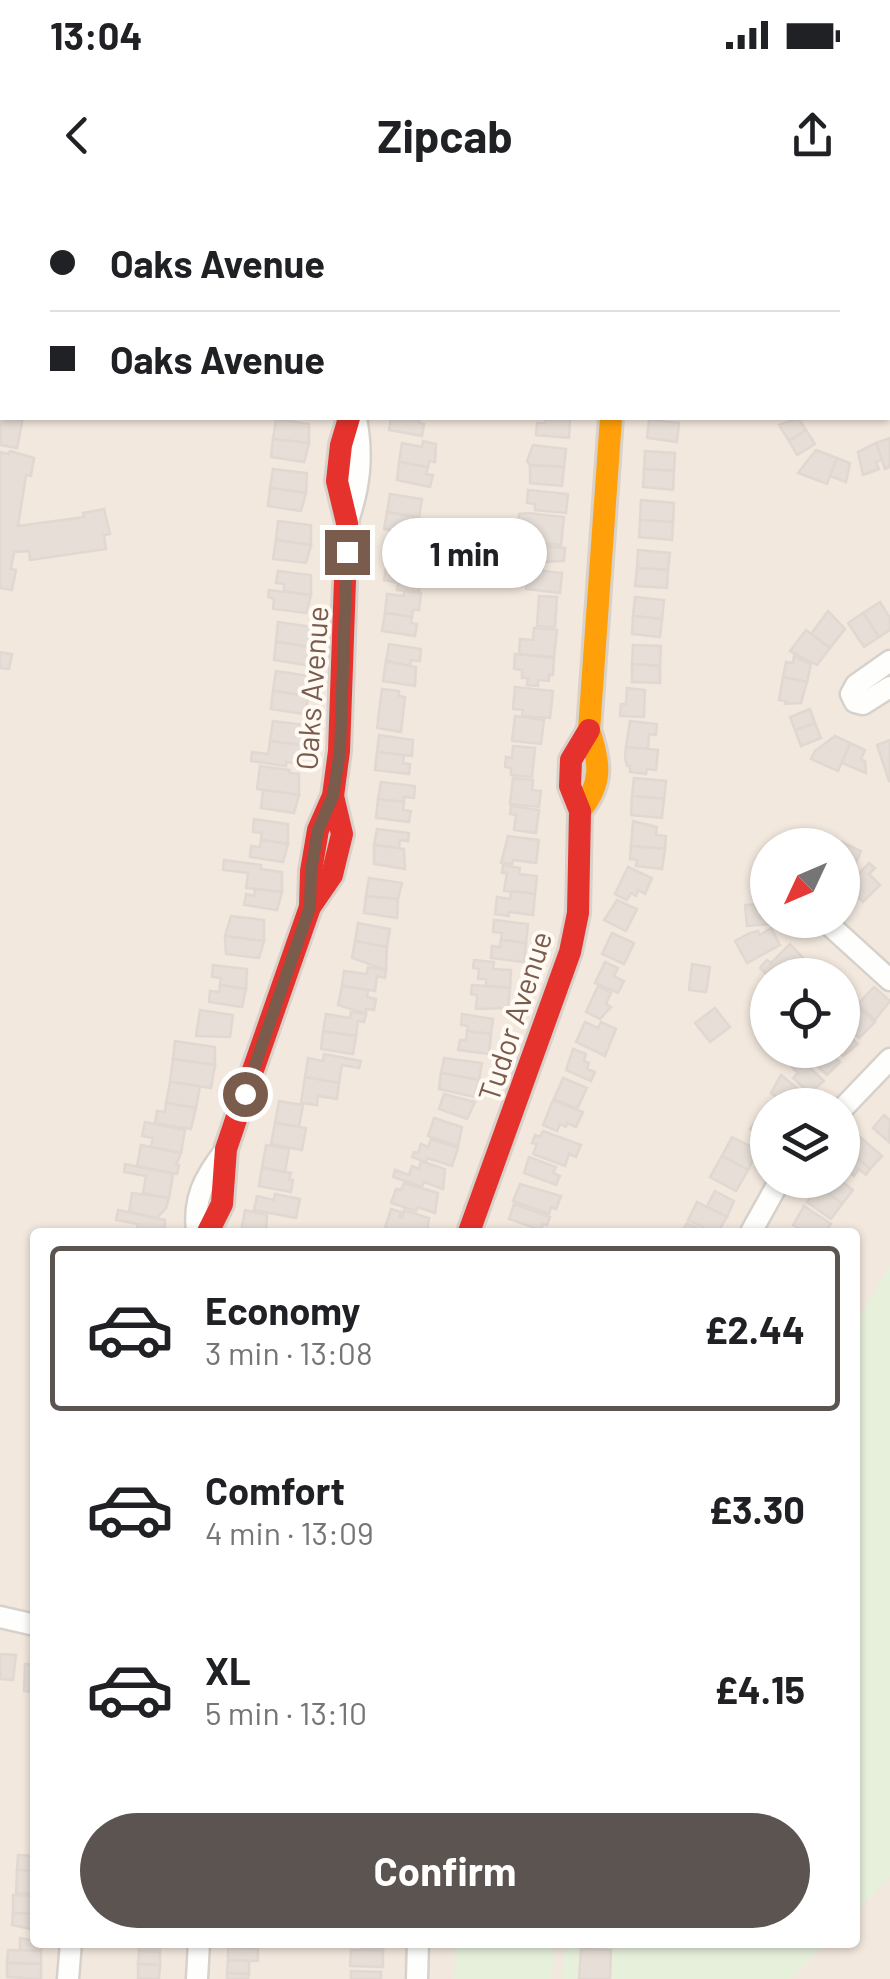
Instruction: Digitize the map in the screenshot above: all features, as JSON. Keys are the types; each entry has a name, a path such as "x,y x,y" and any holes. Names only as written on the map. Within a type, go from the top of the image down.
{"street":[{"name":"Oaks Avenue","path":"210,1228 222,1204 226,1149 310,907 332,875 342,834 333,796 340,751 347,523 337,481 341,445 352,420"},
{"name":"Tudor Avenue","path":"470,1228 570,952 578,913 580,811 598,790 601,762 589,730 611,420"},
{"path":"890,661 856,686 854,702 862,704 890,688"},
{"path":"844,938 890,980"},
{"path":"860,1090 890,1059"},
{"name":"Oaks Avenue","path":"197,1228 198,1195 204,1177 226,1149"},
{"path":"754,1228 770,1198"},
{"path":"0,1617 30,1625"},
{"path":"68,1979 71,1948"},
{"path":"198,1979 199,1948"},
{"path":"416,1979 418,1948"}],"shaded area":[{"path":"0,420 890,420 890,1979 0,1979"}],"green space":[{"path":"890,1264 890,1877 860,1908 860,1316"},
{"path":"455,1948 554,1948 552,1979 454,1979"},
{"path":"565,1948 821,1948 791,1979 562,1979"}],"building":[{"path":"1,420 23,420 17,448 0,445"},
{"path":"276,420 309,424 309,443 273,439"},
{"path":"391,420 419,420 424,424 422,436 389,430"},
{"path":"570,420 569,438 536,435 537,423"},
{"path":"649,420 679,423 677,442 647,438"},
{"path":"799,420 806,430 789,441 779,425"},
{"path":"806,430 815,444 797,455 789,441"},
{"path":"890,438 890,467 885,469 876,443"},
{"path":"273,439 309,443 304,462 271,457"},
{"path":"423,441 436,444 435,462 429,461 428,467 399,462 402,443 422,447"},
{"path":"876,443 882,460 876,462 879,469 863,475 858,452"},
{"path":"533,445 566,449 564,467 530,465 527,461"},
{"path":"816,450 837,458 827,484 798,473"},
{"path":"645,451 675,453 674,471 644,469"},
{"path":"0,452 34,458 31,476 26,475 18,526 84,517 83,513 104,509 110,534 104,535 106,549 30,560 29,551 14,552 12,590 0,588"},
{"path":"837,458 850,463 846,482 830,476"},
{"path":"399,462 428,467 426,474 433,475 430,487 397,480"},
{"path":"530,465 564,467 562,486 530,483"},
{"path":"273,469 307,473 306,493 270,488"},
{"path":"644,469 674,471 673,490 643,487"},
{"path":"270,488 306,493 301,511 268,506"},
{"path":"528,490 568,494 566,513 535,510 535,504 527,503"},
{"path":"390,494 422,499 419,517 387,512"},
{"path":"641,500 674,503 673,522 640,520"},
{"path":"387,512 414,517 413,523 418,524 416,535 384,529"},
{"path":"519,514 564,517 561,545 525,541 527,523 518,523"},
{"path":"640,520 673,522 672,540 639,537"},
{"path":"278,521 311,525 311,545 276,540"},
{"path":"276,540 311,545 306,563 273,559"},
{"path":"390,544 421,549 420,560 413,559 412,566 387,562"},
{"path":"524,544 565,548 564,561 543,562 543,568 522,566"},
{"path":"638,550 670,553 668,570 637,568"},
{"path":"387,562 418,567 419,592 397,590 398,583 384,580"},
{"path":"637,568 668,570 667,588 635,586"},
{"path":"528,569 562,573 560,593 526,589"},
{"path":"278,571 311,575 311,595 284,591 284,584 276,583"},
{"path":"269,590 311,595 306,613 273,609 274,599 268,597"},
{"path":"404,591 421,593 419,610 413,610 412,617 385,613 387,594 404,596"},
{"path":"539,596 557,597 555,627 537,626"},
{"path":"635,597 664,600 662,619 633,616"},
{"path":"880,602 890,618 890,630 879,637 863,613"},
{"path":"828,611 845,629 830,648 811,634"},
{"path":"385,613 412,617 411,623 417,624 415,636 382,631"},
{"path":"863,613 879,637 864,647 848,623"},
{"path":"633,616 662,619 660,637 632,634"},
{"path":"278,622 312,627 311,647 276,642"},
{"path":"534,628 557,630 554,657 519,654 520,639 533,640"},
{"path":"806,630 830,648 817,665 790,651"},
{"path":"276,642 311,647 306,665 274,660"},
{"path":"389,644 421,649 420,661 411,660 410,666 386,661"},
{"path":"633,645 661,646 660,666 632,664"},
{"path":"0,652 12,654 9,669 0,668"},
{"path":"515,654 554,658 549,681 527,685 528,678 522,678 522,670 514,669"},
{"path":"794,656 811,664 807,682 783,677 786,662 793,663"},
{"path":"386,661 416,667 415,686 383,681"},
{"path":"632,664 660,666 660,683 632,682"},
{"path":"276,671 309,676 309,696 273,691"},
{"path":"783,677 807,682 801,703 785,704 786,701 779,700"},
{"path":"515,687 553,691 550,718 522,716 523,710 513,709"},
{"path":"627,688 645,690 644,717 620,716"},
{"path":"382,689 399,691 399,696 405,697 401,732 377,728"},
{"path":"273,691 309,696 304,714 271,709"},
{"path":"810,709 815,723 795,730 790,717"},
{"path":"515,716 544,720 541,744 512,741"},
{"path":"273,721 306,725 306,746 270,741"},
{"path":"630,721 657,724 656,735 649,734 648,749 626,747"},
{"path":"815,723 821,738 801,746 795,730"},
{"path":"379,735 413,740 412,756 377,752"},
{"path":"835,736 850,743 838,771 811,759 815,751"},
{"path":"890,740 890,781 889,781 877,745"},
{"path":"270,741 306,746 301,764 251,761 252,752 268,754"},
{"path":"850,743 865,750 861,759 865,761 866,773 842,763"},
{"path":"513,746 535,748 532,777 511,775 511,768 505,767 506,757 512,758"},
{"path":"626,747 658,750 656,770 647,769 646,774 630,772"},
{"path":"377,752 404,755 403,763 410,764 409,774 375,770"},
{"path":"260,766 299,774 299,795 257,789"},
{"path":"513,778 533,780 532,790 541,791 539,807 510,804"},
{"path":"634,778 666,781 664,799 632,796"},
{"path":"381,782 415,786 414,798 404,797 404,802 378,799"},
{"path":"263,790 299,795 294,813 261,808"},
{"path":"632,796 664,799 662,818 631,815"},
{"path":"378,799 404,802 403,810 411,811 409,822 376,818"},
{"path":"511,806 539,810 536,833 514,830 516,815 510,814"},
{"path":"254,819 288,824 288,844 261,840 262,833 253,832"},
{"path":"633,821 657,827 656,835 666,836 665,849 631,846"},
{"path":"377,829 409,833 408,841 400,840 399,848 374,845"},
{"path":"508,836 539,840 536,863 501,863"},
{"path":"261,840 288,844 283,862 250,857 251,846 260,847"},
{"path":"374,845 404,849 405,869 374,864"},
{"path":"631,846 665,849 662,869 636,866 637,860 630,859"},
{"path":"224,860 282,872 282,892 246,888 248,873 223,870"},
{"path":"869,863 875,868 869,874 880,885 863,902 860,899 860,872"},
{"path":"503,865 520,868 519,874 537,876 535,894 504,891 507,873 502,873"},
{"path":"628,867 652,878 645,894 638,890 636,896 631,893 627,900 615,894"},
{"path":"369,878 402,883 398,899 366,896"},
{"path":"255,889 282,892 277,910 244,905 246,894 254,896"},
{"path":"511,891 535,894 533,915 495,914 497,897 510,899"},
{"path":"366,896 398,899 397,918 364,913"},
{"path":"617,900 637,909 626,931 604,920"},
{"path":"745,905 750,905 750,926 747,926"},
{"path":"231,916 264,920 264,941 225,936"},
{"path":"494,920 528,924 526,943 501,940 502,933 493,932"},
{"path":"358,923 390,929 387,947 355,941"},
{"path":"612,933 634,943 624,964 602,954"},
{"path":"750,933 750,938 776,938 780,945 747,963 735,941"},
{"path":"225,936 264,941 259,958 226,954"},
{"path":"501,940 526,943 524,962 491,958 492,946 500,947"},
{"path":"355,941 387,947 386,970 352,958"},
{"path":"790,944 803,958 776,958"},
{"path":"474,960 494,962 493,969 511,970 510,988 486,986 486,979 478,979 479,969 473,968"},
{"path":"605,962 618,968 614,976 624,981 618,993 595,983"},
{"path":"692,964 710,967 706,992 689,990"},
{"path":"213,965 247,969 246,989 220,985 221,978 212,977"},
{"path":"368,967 386,970 385,978 377,976 375,991 342,986 344,971 367,974"},
{"path":"220,985 246,989 242,1007 209,1002 210,991 219,992"},
{"path":"472,985 510,988 508,1008 476,1009 477,995 471,994"},
{"path":"342,986 368,990 367,997 376,999 374,1010 366,1009 366,1014 338,1005"},
{"path":"598,986 611,993 606,1004 611,1007 600,1019 586,1012"},
{"path":"874,987 890,1001 875,1020 860,1002"},
{"path":"715,1008 730,1027 710,1042 695,1023"},
{"path":"860,1009 875,1022 860,1037"},
{"path":"200,1010 233,1015 230,1037 196,1036"},
{"path":"351,1012 366,1014 364,1022 358,1021 356,1036 323,1031 326,1014 350,1018"},
{"path":"462,1014 493,1019 491,1034 467,1031 468,1026 461,1025"},
{"path":"585,1022 598,1028 601,1022 616,1029 605,1056 576,1042"},
{"path":"323,1031 356,1036 353,1054 321,1049"},
{"path":"467,1031 491,1034 489,1054 458,1050"},
{"path":"175,1041 215,1047 215,1065 173,1059"},
{"path":"573,1049 586,1054 587,1069 595,1072 591,1081 566,1070"},
{"path":"324,1054 361,1061 359,1068 342,1065 339,1083 305,1077 308,1058 323,1061"},
{"path":"444,1058 482,1063 479,1080 441,1073"},
{"path":"173,1059 215,1065 211,1088 170,1082"},
{"path":"793,1068 810,1068 824,1081 815,1088 804,1088 793,1078 798,1073"},
{"path":"441,1073 479,1080 475,1097 439,1089"},
{"path":"781,1075 797,1088 774,1088"},
{"path":"305,1077 339,1083 337,1099 318,1096 317,1105 301,1103"},
{"path":"563,1078 587,1088 577,1109 554,1099"},
{"path":"170,1082 200,1086 196,1108 166,1103"},
{"path":"444,1094 475,1102 467,1119 439,1109"},
{"path":"553,1100 583,1112 576,1127 560,1124 557,1131 543,1125"},
{"path":"279,1101 303,1105 299,1127 275,1123"},
{"path":"166,1103 196,1108 191,1129 155,1123 157,1111 165,1112"},
{"path":"884,1115 890,1120 889,1142 873,1128"},
{"path":"434,1118 462,1127 458,1146 428,1136"},
{"path":"145,1122 185,1130 181,1153 151,1147 153,1138 142,1136"},
{"path":"275,1123 306,1128 302,1150 271,1144"},
{"path":"543,1131 581,1145 576,1157 569,1154 565,1166 533,1154 535,1135 540,1137"},
{"path":"732,1137 750,1146 750,1166 748,1170 722,1156"},
{"path":"860,1137 882,1156 870,1169 860,1160"},
{"path":"431,1139 458,1148 452,1166 412,1157 421,1144 428,1147"},
{"path":"141,1145 181,1153 177,1174 137,1166"},
{"path":"266,1145 289,1149 285,1172 262,1168"},
{"path":"722,1156 748,1170 736,1191 710,1177"},
{"path":"529,1157 556,1167 553,1173 560,1176 556,1185 524,1173"},
{"path":"860,1160 870,1169 866,1175 860,1170"},
{"path":"421,1161 445,1169 443,1189 393,1177 395,1170 409,1175 412,1166 419,1169"},
{"path":"125,1164 173,1174 169,1198 143,1193 146,1176 124,1172"},
{"path":"262,1168 291,1173 291,1192 259,1186"},
{"path":"404,1183 438,1193 435,1213 391,1203 396,1189 401,1190"},
{"path":"520,1184 561,1196 556,1209 551,1207 549,1214 513,1201"},
{"path":"715,1191 734,1201 727,1217 707,1206"},
{"path":"132,1193 169,1198 157,1218 129,1212"},
{"path":"275,1194 300,1199 296,1218 254,1210 257,1196 274,1200"},
{"path":"810,1198 834,1198 842,1204 831,1219 807,1202"},
{"path":"697,1202 727,1217 720,1228 704,1228 688,1220"},
{"path":"514,1204 550,1217 542,1228 509,1219"},
{"path":"804,1206 831,1224 828,1228 793,1225"},
{"path":"391,1209 401,1212 402,1218 404,1210 429,1218 428,1228 385,1228"},
{"path":"118,1210 165,1220 164,1228 137,1228 138,1224 116,1220"},
{"path":"245,1210 267,1215 266,1228 242,1228"},
{"path":"0,1654 16,1655 13,1680 0,1679"},
{"path":"25,1664 30,1664 30,1692 24,1691"},
{"path":"18,1855 30,1856 30,1871 17,1870"},
{"path":"17,1870 30,1871 30,1894 16,1893"},
{"path":"13,1895 30,1896 30,1914 13,1913"},
{"path":"13,1913 30,1914 30,1929 12,1925"},
{"path":"20,1938 30,1940 30,1948 41,1948 41,1951 20,1951"},
{"path":"139,1948 160,1948 160,1952"},
{"path":"228,1948 258,1949 258,1961 228,1960"},
{"path":"581,1949 611,1950 610,1979 579,1979"},
{"path":"8,1950 41,1951 41,1964 7,1963"},
{"path":"351,1950 383,1951 383,1967 350,1966"},
{"path":"139,1951 160,1952 160,1965 138,1964"},
{"path":"228,1960 249,1961 249,1974 227,1973"},
{"path":"7,1963 41,1964 41,1979 7,1977"},
{"path":"138,1964 160,1965 159,1979 138,1978"},
{"path":"351,1971 381,1972 381,1979 351,1979"},
{"path":"227,1973 249,1974 248,1979 227,1979"}],"traffic: slow":[{"path":"580,811 593,791 597,772 589,730 611,420"}],"traffic: jam":[{"path":"310,907 318,830 333,796 339,751 347,523 337,481 348,420"},
{"path":"470,1228 570,952 578,913 580,811 570,786 571,760 589,730"},
{"path":"210,1228 222,1204 226,1149 245,1093 310,907 332,875 342,834 333,796"}],"route":[{"path":"245,1094 310,907 318,830 333,796 340,751 347,552"}]}
